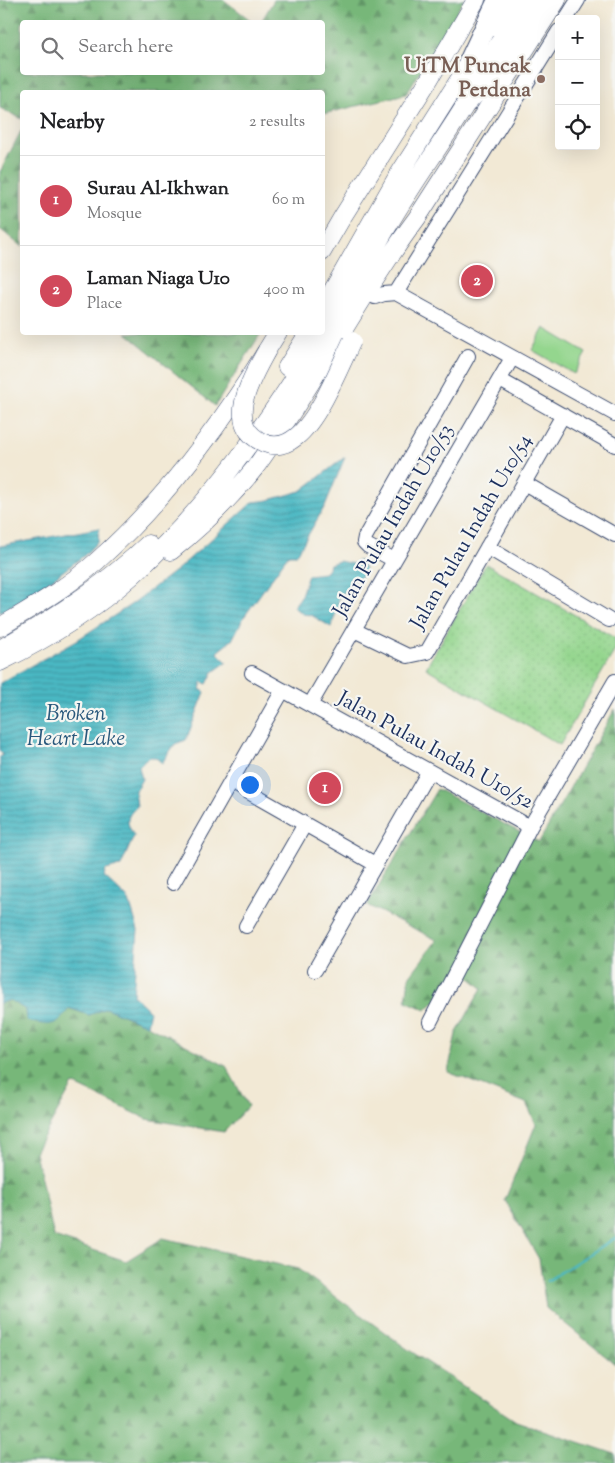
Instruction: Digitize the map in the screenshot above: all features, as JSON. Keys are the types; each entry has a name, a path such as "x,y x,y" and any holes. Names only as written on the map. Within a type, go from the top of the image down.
{"highway":[{"path":"468,64 498,0"},
{"path":"467,102 492,76 543,0"}],"main road":[{"path":"325,247 476,0"},
{"path":"325,304 396,179 510,0"},
{"path":"325,330 390,222 467,102 480,74 527,0"},
{"path":"133,575 158,562 184,541 234,493 255,467 316,376 399,243 558,0"},
{"path":"267,350 243,401 243,417 248,430 258,440 273,446 283,445 296,437 310,421 417,218"},
{"path":"0,627 65,586 96,561 143,515 202,446 276,335"},
{"path":"0,649 40,626 104,583 132,559 192,500 233,448 307,335"},
{"path":"0,662 27,649 63,627 133,575 179,529 234,467 322,335"}],"street":[{"path":"569,15 578,0"},
{"path":"396,293 555,37"},
{"path":"375,297 396,293 615,414"},
{"path":"394,560 368,546 364,542 365,537 468,356"},
{"name":"Jalan Pulau Indah U10/53","path":"310,705 512,358"},
{"path":"500,380 615,445"},
{"name":"Jalan Pulau Indah U10/54","path":"354,630 408,656 427,652 563,415"},
{"path":"524,483 615,535"},
{"path":"487,547 609,620"},
{"name":"Jalan Pulau Indah U10/52","path":"252,673 530,827 615,681"},
{"path":"173,883 283,690"},
{"path":"315,970 429,771"},
{"path":"231,782 375,864"},
{"path":"246,926 304,824"},
{"path":"430,1022 530,827"}],"green space":[{"path":"0,0 224,0 250,20 20,20 20,75 325,75 325,20 262,20 274,0 464,0 406,94 325,114 325,90 20,90 20,118 0,108"},
{"path":"20,133 20,245 0,229 0,172"},
{"path":"544,328 586,353 574,374 532,350"},
{"path":"128,335 260,335 215,406"},
{"path":"486,564 615,638 615,650 560,745 426,668"},
{"path":"615,709 615,1364 546,1308 539,1259 505,1200 536,1124 526,1103 448,1072 456,1034 482,988 463,972 426,1010 406,1001 409,977 437,940 367,905 437,789 539,842"},
{"path":"10,1000 26,1010 68,1008 89,1015 106,1008 147,1025 226,1066 248,1106 224,1132 147,1119 73,1084 35,1152 54,1237 126,1261 163,1238 298,1269 406,1348 516,1421 615,1454 615,1463 0,1463 0,1003"}],"water":[{"name":"Broken Heart Lake","path":"345,457 325,506 297,554 289,554 244,617 232,640 217,652 227,662 213,672 207,684 202,682 200,689 205,692 186,740 175,744 162,763 155,757 148,757 139,767 142,779 135,791 137,806 130,814 128,820 129,827 134,836 121,866 106,870 104,876 129,900 138,930 133,995 150,1011 147,1025 106,1008 89,1015 69,1008 60,1019 51,1024 27,1021 26,1010 10,1000 0,1003 0,757 3,755 0,751 0,683 77,640 132,604 179,568 253,502 269,500 301,491"},
{"path":"99,528 98,541 85,555 39,589 0,613 0,546"},
{"path":"339,561 353,564 360,561 365,569 362,576 351,582 349,589 339,596 338,607 331,627 311,615 303,614 293,607 300,598 308,575 325,573 330,564"}],"waterway":[{"path":"547,1281 615,1238"}],"place":[{"name":"UiTM Puncak Perdana","path":"541,79"},
{"name":"Laman Niaga U10","path":"477,281"},
{"name":"Surau Al-Ikhwan","path":"325,788"}]}
